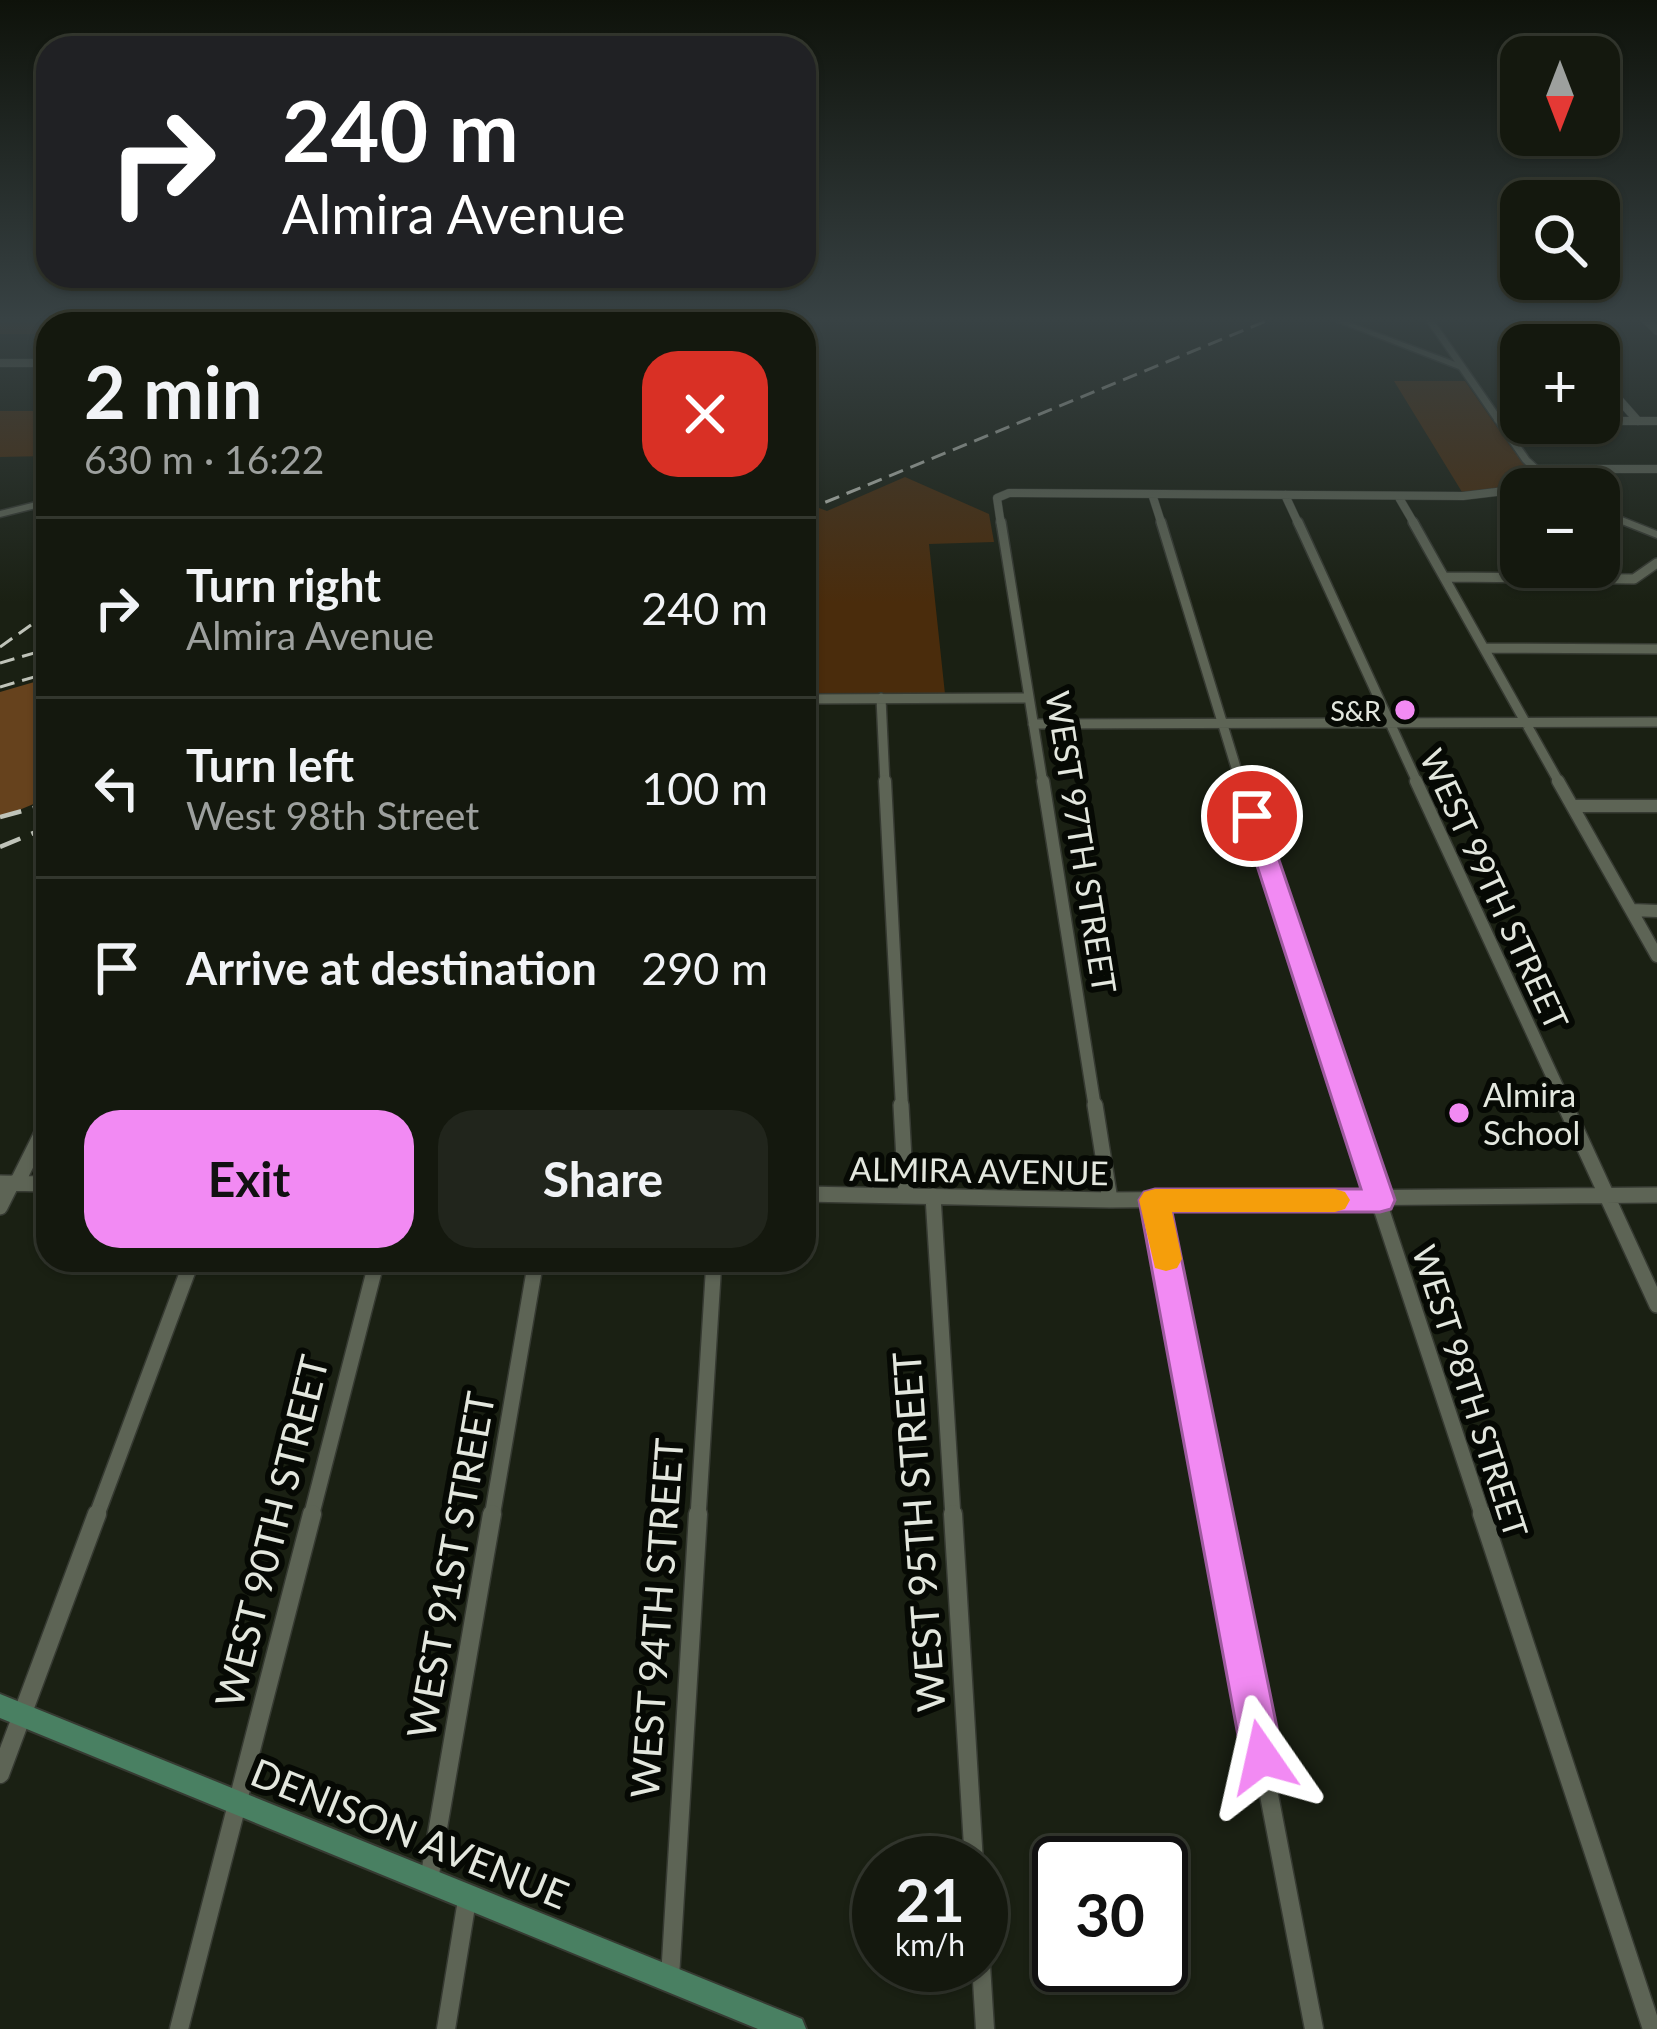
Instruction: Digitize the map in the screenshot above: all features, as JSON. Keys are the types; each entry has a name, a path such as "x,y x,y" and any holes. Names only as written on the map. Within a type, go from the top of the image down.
{"main road":[{"name":"DENISON AVENUE","path":"11,1710 670,1980 729,2016 792,2029"}],"street":[{"path":"1494,414 1532,468"},
{"path":"1632,414 1638,421"},
{"path":"1620,421 1657,421"},
{"path":"1620,470 1657,470"},
{"path":"1152,494 1462,496 1500,491"},
{"name":"WEST 97TH STREET","path":"1110,1200 998,498 1152,494"},
{"name":"WEST 98TH STREET","path":"1152,494 1222,722 1652,2029"},
{"name":"WEST 99TH STREET","path":"1285,495 1657,1305"},
{"path":"1398,496 1657,956"},
{"path":"0,514 36,505"},
{"path":"1620,520 1657,535"},
{"path":"1444,577 1634,579 1657,563"},
{"path":"1484,648 1657,650"},
{"path":"881,698 906,1196"},
{"path":"816,699 1028,698"},
{"path":"1033,724 1657,722"},
{"path":"1574,806 1657,806"},
{"path":"1632,910 1657,911"},
{"path":"0,1207 36,1141"},
{"name":"ALMIRA AVENUE","path":"816,1194 1110,1200 1657,1195"},
{"name":"WEST 95TH STREET","path":"933,1196 972,1836"},
{"path":"1155,1200 1315,2029"},
{"path":"0,1774 11,1710 187,1272"},
{"name":"WEST 90TH STREET","path":"179,2029 374,1272"},
{"name":"WEST 91ST STREET","path":"429,1882 534,1272"},
{"name":"WEST 94TH STREET","path":"670,1980 713,1272"},
{"path":"446,2029 467,1900"},
{"path":"983,1992 985,2029"}],"shaded area":[{"path":"0,414 36,414 36,456 0,457"},
{"path":"1414,414 1488,414 1500,431 1500,444 1509,444 1530,468 1500,468 1500,488 1462,492"},
{"path":"905,477 989,514 994,542 929,544 945,694 816,694 816,509 827,511"},
{"path":"36,682 36,803 0,818 0,692"}],"railway":[{"path":"816,506 1041,414"},
{"path":"0,647 36,622"},
{"path":"0,663 36,652"},
{"path":"0,687 36,676"},
{"path":"0,817 36,807"},
{"path":"0,847 36,832"}],"slow traffic":[{"path":"1166,1259 1155,1200 1335,1200"}],"place":[{"name":"S&R","path":"1405,710"},
{"name":"Almira School","path":"1459,1113"}],"route":[{"path":"1252,816 1380,1200 1155,1200 1262,1757"}]}
